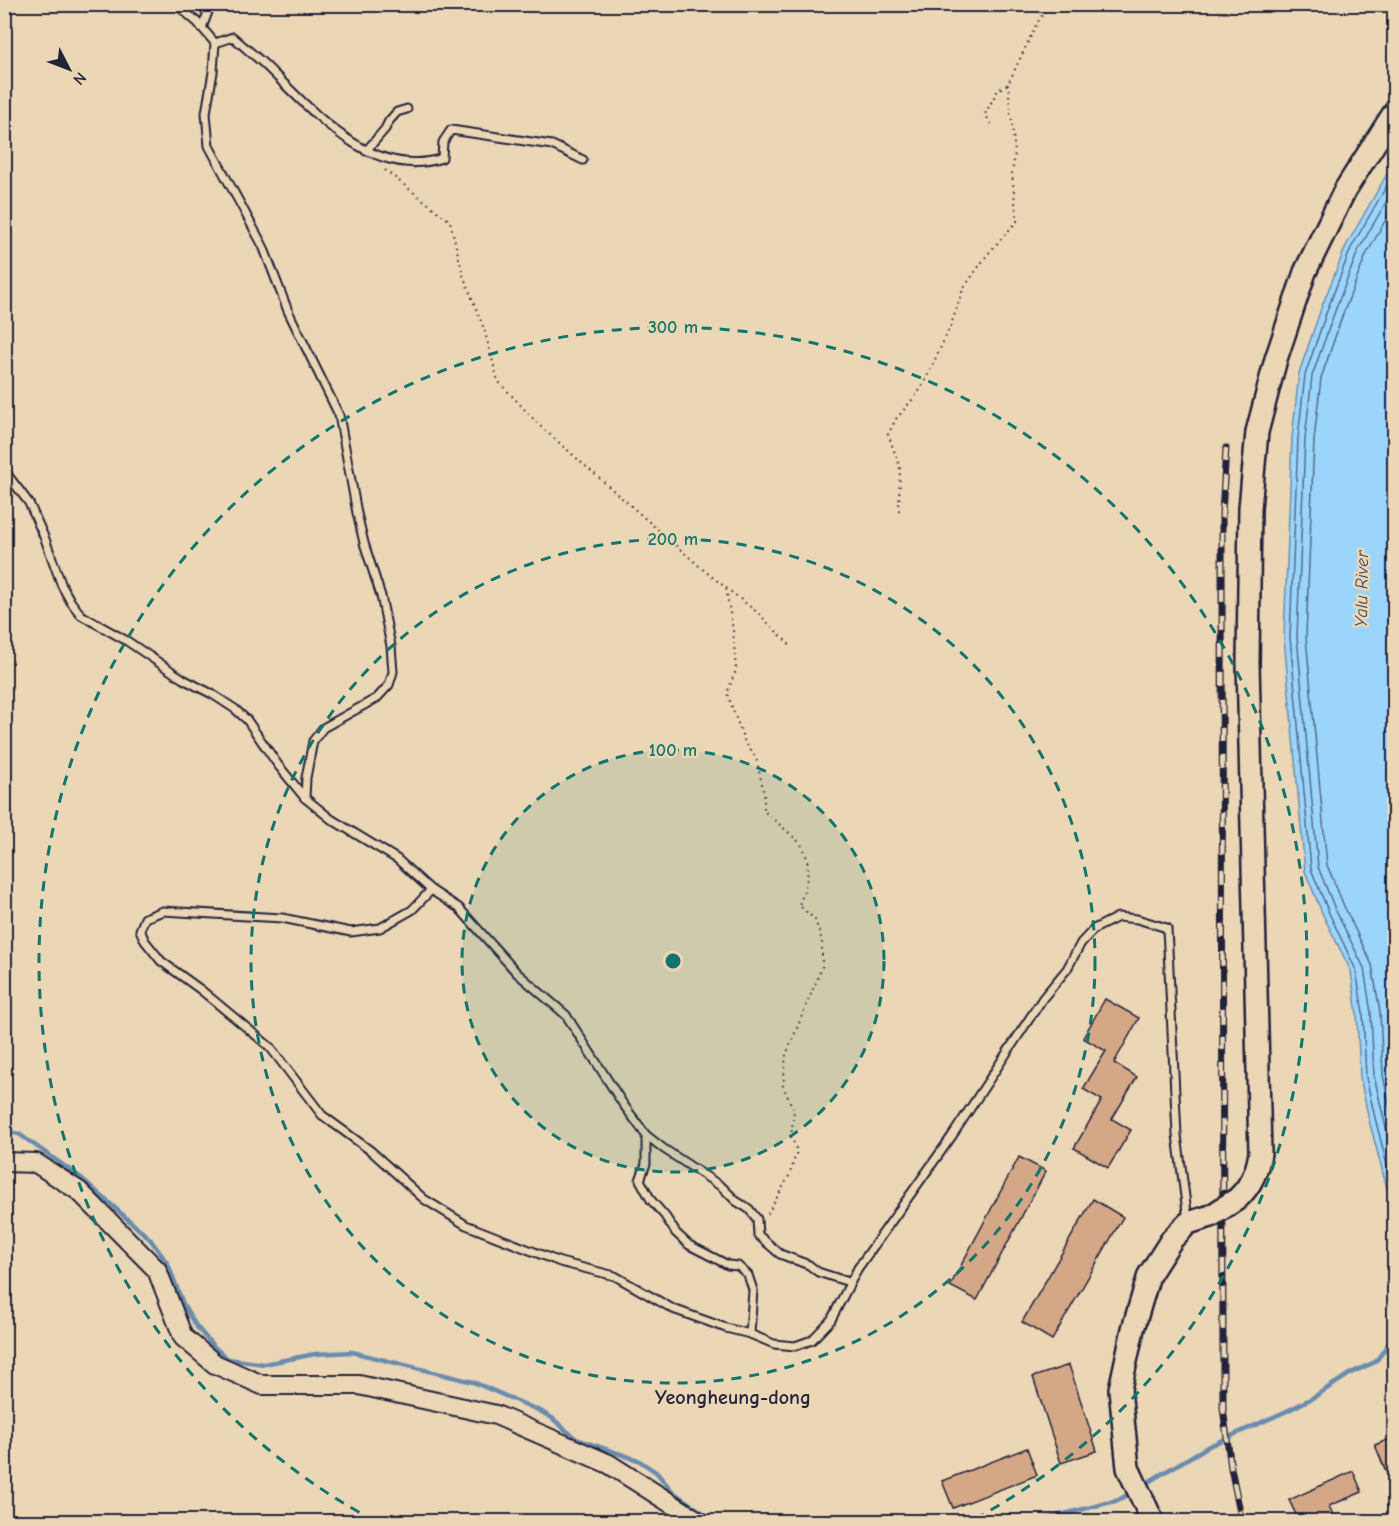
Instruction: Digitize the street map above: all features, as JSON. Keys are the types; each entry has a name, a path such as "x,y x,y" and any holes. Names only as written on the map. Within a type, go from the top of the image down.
{"main road":[{"path":"1153,1521 1128,1468 1120,1389 1133,1329 1149,1275 1172,1239 1188,1222 1211,1216 1246,1191 1257,1172 1260,1153 1248,663 1250,508 1257,432 1276,359 1305,272 1345,190 1395,113"}],"street":[{"path":"4,1162 36,1163 79,1191 157,1270 183,1337 214,1364 262,1385 359,1385 496,1415 609,1464 700,1521"}],"lane":[{"path":"176,4 215,43 206,113 209,146 263,246 288,311 339,416 357,513 381,596 391,646 393,672 388,685 377,698 323,728 313,741 306,778 306,798"},
{"path":"202,28 211,4"},
{"path":"215,43 233,37 314,113 366,151 396,161 427,163 442,158 443,142 451,129 552,146 582,160"},
{"path":"366,151 397,112 407,109"},
{"path":"4,470 29,503 62,586 81,615 235,709 247,720 278,765 306,798 331,819 397,859 431,890 459,908 517,973 566,1015 623,1104 646,1135 722,1187 736,1202 749,1209 757,1219 758,1235 762,1241 780,1254 809,1265 818,1272 849,1282"},
{"path":"431,890 412,910 380,928 351,932 282,918 163,910 145,918 140,930 145,941 161,961 201,990 270,1047 322,1115 371,1151 424,1199 466,1225 560,1262 615,1276 673,1309 774,1344 795,1346 812,1340 831,1320 849,1282 876,1241 952,1136 1043,998 1067,969 1081,943 1094,929 1118,917 1137,919 1167,928 1177,1135 1188,1222"},
{"path":"646,1135 648,1147 646,1164 640,1180 651,1200 676,1233 689,1245 728,1265 738,1266 748,1275 753,1290 750,1334"}],"path":[{"path":"991,124 985,114 998,90 1008,84 1037,23 1050,4"},
{"path":"899,512 900,467 888,434 896,418 918,393 927,376 951,325 963,289 987,255 1017,221 1012,173 1015,153 1008,84"},
{"path":"366,151 385,170 450,221 462,275 484,329 498,381 540,426 726,589 758,614 792,647"},
{"path":"726,589 733,630 736,670 727,693 744,740 756,759 764,793 764,811 802,845 807,864 808,882 799,905 815,920 822,940 822,967 786,1055 783,1086 794,1110 791,1136 797,1150 789,1176 758,1235"}],"water":[{"name":"Yalu River","path":"1394,162 1394,1215 1360,1077 1357,1014 1351,971 1323,915 1305,871 1284,638 1292,438 1299,373 1346,246"}],"building":[{"path":"1105,999 1139,1018 1114,1063 1137,1077 1112,1119 1131,1130 1108,1168 1074,1148 1102,1100 1083,1089 1106,1051 1083,1038"},
{"path":"1019,1157 1046,1171 977,1300 950,1286"},
{"path":"1093,1199 1123,1217 1052,1340 1022,1322"},
{"path":"1069,1365 1097,1451 1061,1463 1033,1377"},
{"path":"1392,1438 1395,1445 1394,1491 1375,1445"},
{"path":"1027,1448 1037,1475 953,1508 942,1481"},
{"path":"1353,1471 1362,1492 1329,1506 1336,1521 1299,1521 1289,1500"}],"waterway":[{"path":"4,1131 19,1134 80,1177 150,1239 168,1264 183,1304 196,1326 228,1359 264,1364 315,1354 352,1352 473,1382 540,1411 552,1418 576,1439 638,1460 656,1472 673,1492 716,1522"},
{"path":"1143,1485 1209,1446 1289,1410 1351,1373 1375,1362 1389,1344 1394,1331"},
{"path":"1033,1522 1119,1500 1133,1491"}],"railway":[{"path":"1226,448 1222,513 1223,1408 1231,1468 1242,1522"}],"district":[{"name":"Yeongheung-dong","path":"733,1397"}]}
